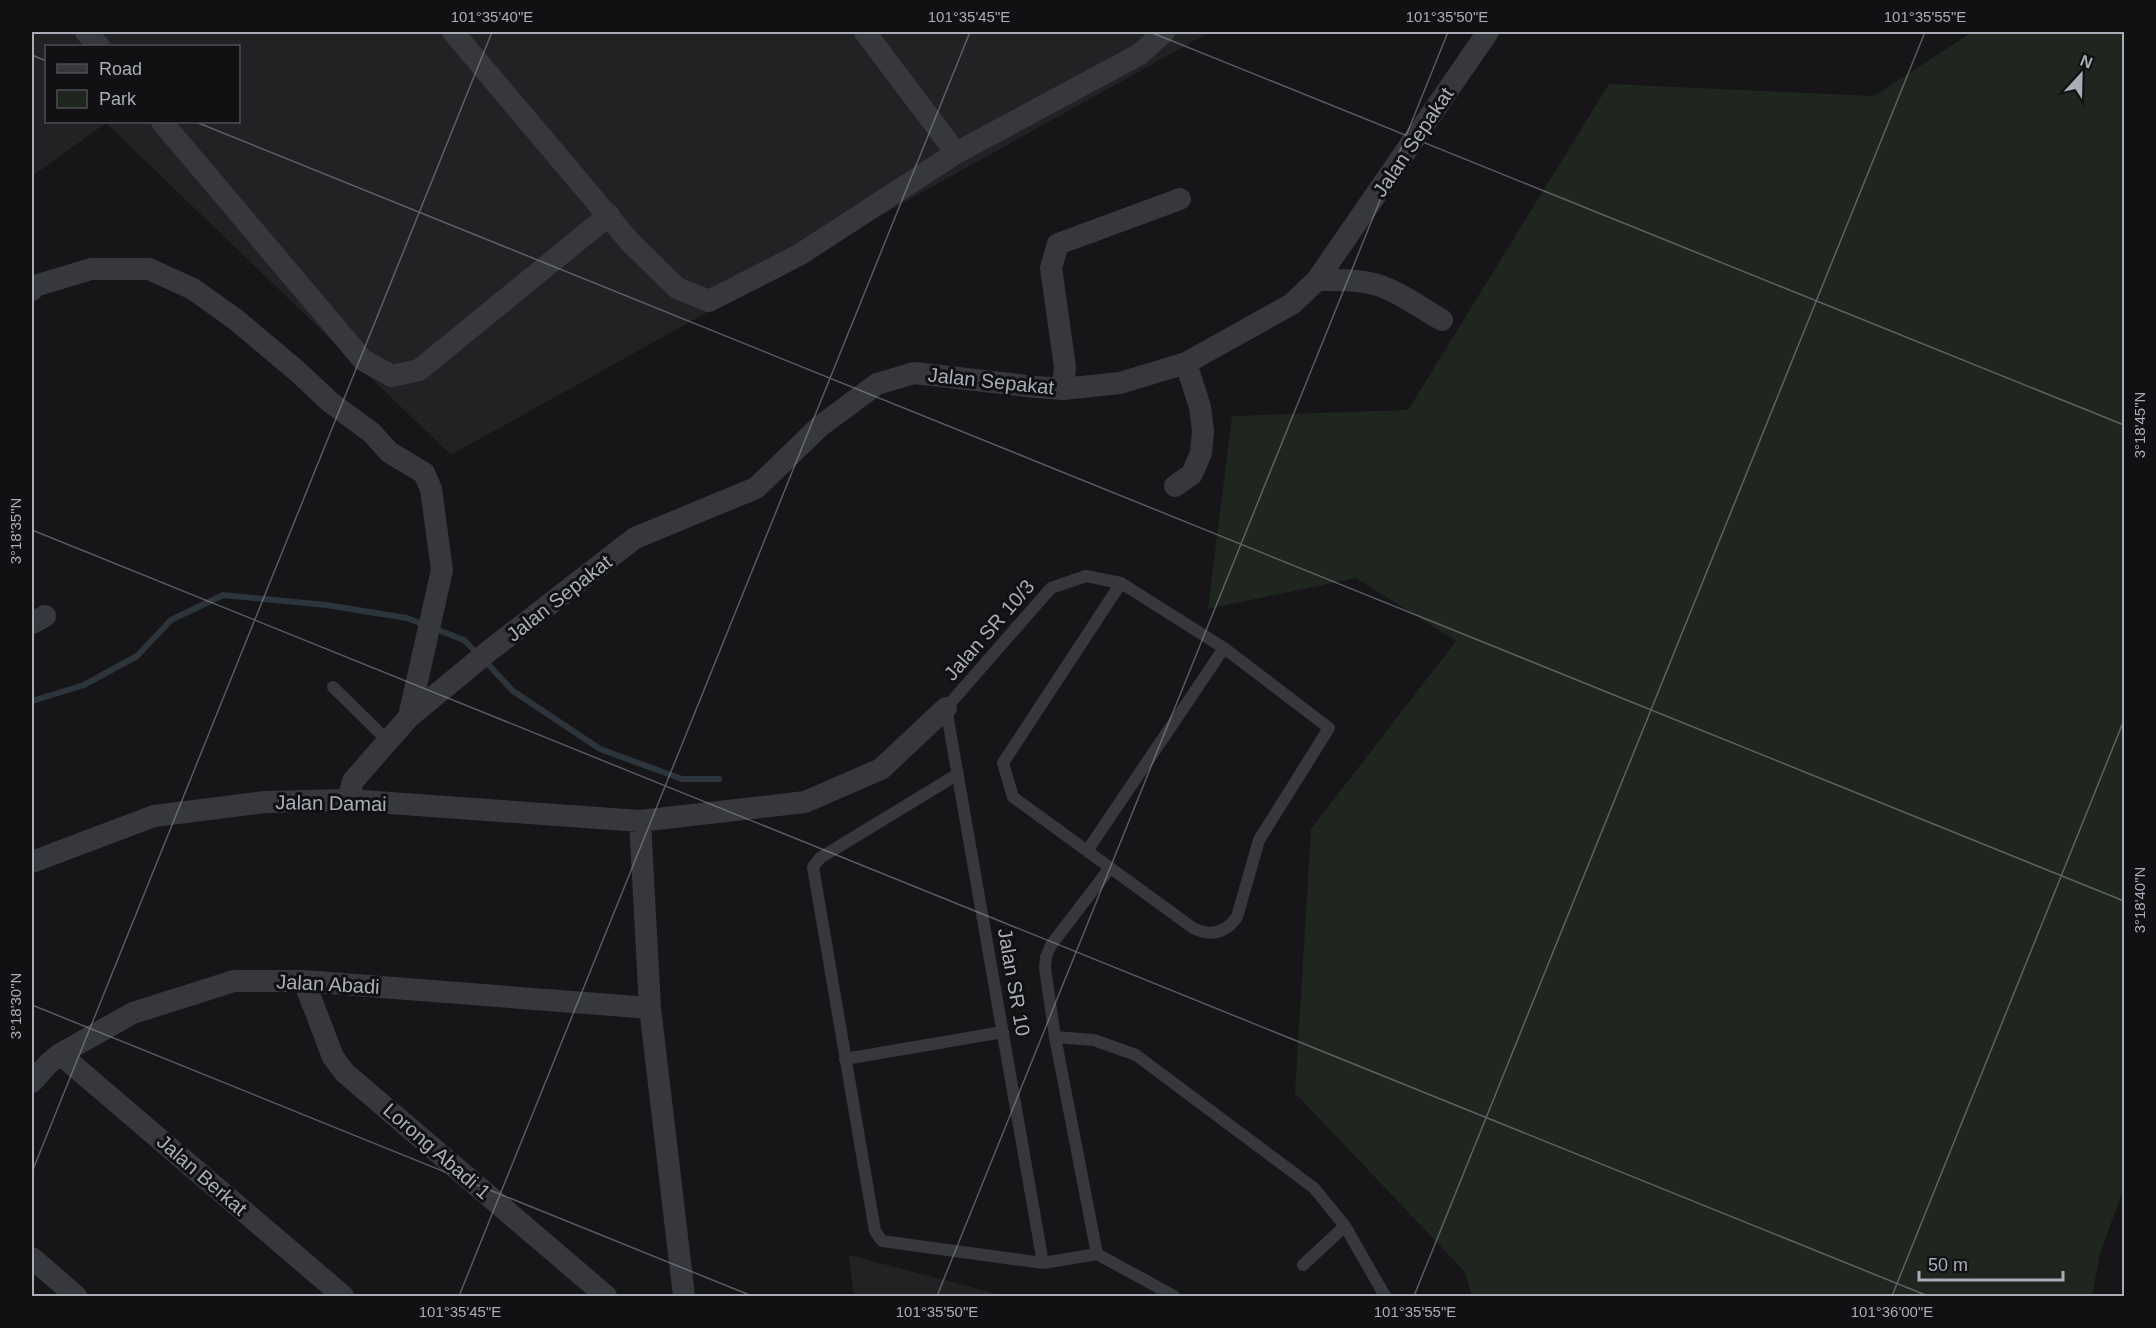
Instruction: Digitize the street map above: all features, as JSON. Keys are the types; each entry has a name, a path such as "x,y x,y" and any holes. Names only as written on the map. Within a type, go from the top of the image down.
{"street":[{"path":"86,32 98,45"},
{"path":"453,32 630,242 677,288 709,302 799,255 956,153 1140,54 1164,32"},
{"path":"865,32 956,153"},
{"name":"Jalan Sepakat","path":"348,800 353,781 410,717 489,651 635,538 756,488 819,427 877,384 914,373 1063,389 1120,383 1186,363 1292,304 1317,280 1488,32"},
{"path":"163,123 363,360 392,376 419,370 609,215"},
{"path":"1063,389 1065,367 1052,268 1058,244 1180,199"},
{"path":"32,291 35,286 91,269 149,269 193,289 235,319 330,402 372,433 389,452 424,473 431,489 442,570 410,717"},
{"path":"1317,280 1371,283 1389,289 1442,320"},
{"path":"1175,486 1192,474 1201,453 1203,431 1200,407 1186,363"},
{"name":"Jalan Damai","path":"32,862 154,816 266,802 348,800 640,821 805,802 881,769 946,708"},
{"path":"640,821 650,1008 684,1296"},
{"name":"Jalan Abadi","path":"32,1082 60,1054 133,1013 234,981 304,981 650,1008"},
{"name":"Lorong Abadi 1","path":"304,981 333,1057 345,1073 606,1296"},
{"name":"Jalan Berkat","path":"60,1054 343,1296"},
{"path":"32,1258 76,1296"}],"lane":[{"name":"Jalan SR 10/3","path":"946,708 1050,588 1086,576 1121,583 1224,648 1329,728 1261,837 1237,917 1223,931 1213,934 1203,933 1110,868"},
{"path":"1097,1254 1055,1036 1045,968 1046,957 1051,945 1110,868 1013,797 1003,763 1121,583"},
{"path":"1087,851 1224,648"},
{"path":"333,687 389,742"},
{"name":"Jalan SR 10","path":"946,708 1043,1263"},
{"path":"958,774 820,858 813,867 877,1237 888,1243 1043,1263 1097,1254 1174,1296"},
{"path":"845,1059 1003,1032"},
{"path":"1055,1036 1094,1040 1137,1055 1314,1188 1345,1227 1385,1296"},
{"path":"1303,1265 1345,1227"}],"shaded area":[{"path":"32,32 1208,32 451,455 106,123 32,176"},
{"path":"849,1255 1005,1296 854,1296"}],"green space":[{"path":"1972,32 2124,32 2124,1187 2100,1254 2092,1296 1472,1296 1465,1272 1295,1093 1311,829 1456,641 1356,578 1208,609 1232,416 1408,410 1609,84 1874,96"}],"waterway":[{"path":"32,701 84,685 137,656 171,620 223,595 326,605 407,618 464,640 478,654"},
{"path":"485,661 513,691 600,749 682,779 719,779"}]}
